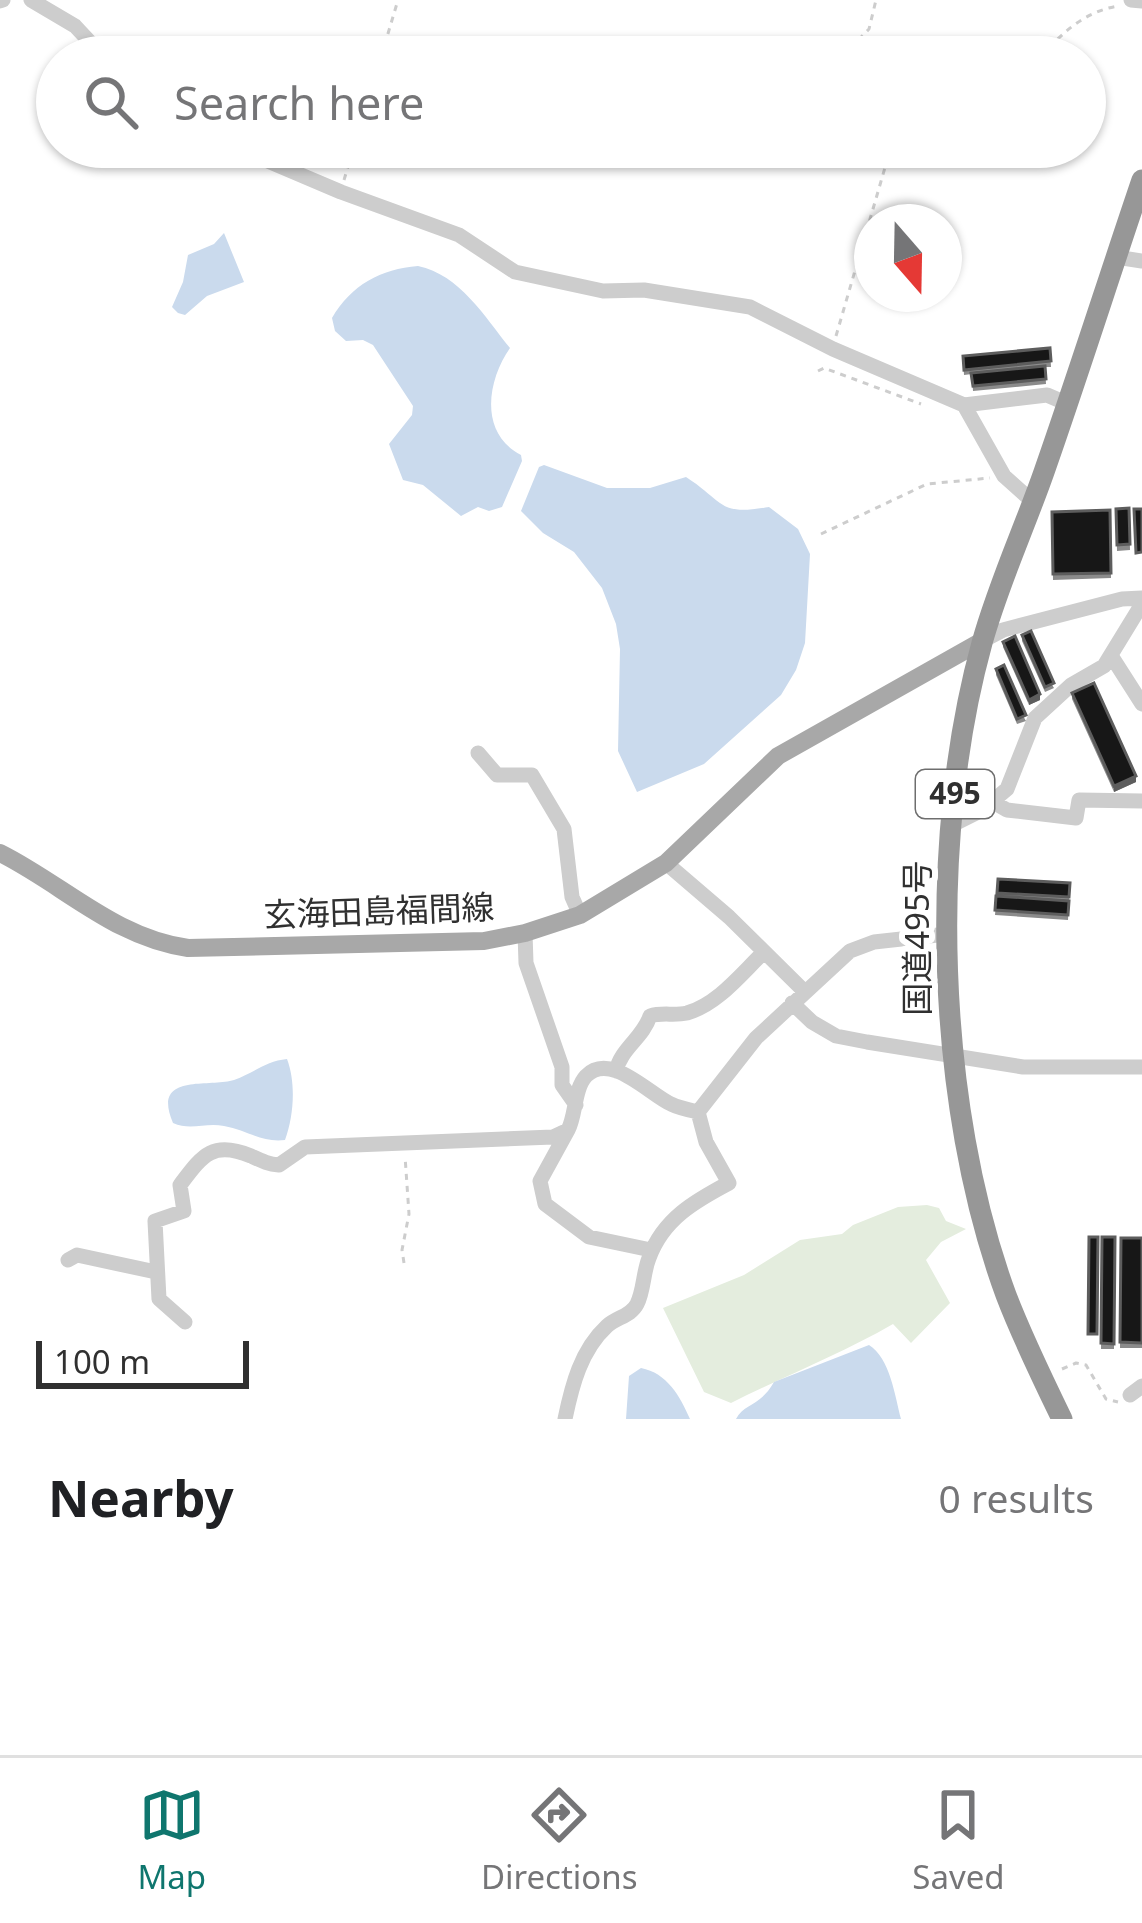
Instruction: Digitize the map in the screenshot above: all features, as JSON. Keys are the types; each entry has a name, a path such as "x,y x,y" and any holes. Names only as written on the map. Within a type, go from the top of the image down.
{"highway":[{"name":"国道495号","path":"1062,1419 1005,1292 969,1151 952,1055 946,934 950,826 982,641 1142,180"}],"main road":[{"name":"玄海田島福間線","path":"0,853 124,929 163,944 440,944 525,933 580,914 666,863 778,756 982,641"}],"street":[{"path":"31,0 84,36"},
{"path":"1131,1 1142,1"},
{"path":"284,168 459,235 515,272 602,291 644,290 750,307 832,349 964,405 1047,395 1068,404"},
{"path":"1116,257 1142,261"},
{"path":"964,405 1004,476 1033,502"},
{"path":"982,641 1003,630 1123,599 1142,601"},
{"path":"950,826 993,802 1015,776 1041,710 1112,657 1142,601"},
{"path":"1112,657 1142,704"},
{"path":"478,753 497,775 532,775 564,829 569,881 580,914"},
{"path":"993,802 1007,810 1076,818 1079,800 1142,801"},
{"path":"666,863 763,953 812,1022 836,1036 1023,1067 1142,1067"},
{"path":"525,933 526,963 562,1066 562,1085 576,1106"},
{"path":"698,1112 756,1038 839,960 862,947 946,934"},
{"path":"616,1071 650,1016 698,1009 714,1000 763,953"},
{"path":"651,1250 590,1237 545,1204 540,1181 568,1130 583,1079 590,1072 616,1071 670,1103 698,1112"},
{"path":"565,1419 591,1343 610,1322 631,1312 639,1300 651,1250 684,1208 730,1183 706,1142 698,1112"},
{"path":"184,1322 159,1299 155,1221 184,1211 180,1185 202,1155 235,1151 279,1165 305,1148 553,1137 568,1130"},
{"path":"68,1260 76,1255 156,1272"}],"path":[{"path":"387,36 398,0"},
{"path":"862,36 877,0"},
{"path":"1062,36 1091,12 1131,1"},
{"path":"341,192 348,168"},
{"path":"832,349 885,168"},
{"path":"818,371 841,371 907,401 964,405"},
{"path":"821,534 927,484 1004,476"},
{"path":"404,1142 409,1214 404,1263"},
{"path":"1062,1369 1076,1363 1086,1365 1111,1403 1136,1391"}],"green space":[{"path":"898,1207 939,1208 946,1221 966,1229 941,1242 926,1260 950,1303 911,1343 893,1324 731,1403 704,1392 663,1308 744,1275 800,1240 842,1234"}],"water":[{"path":"224,233 244,282 207,296 185,315 178,313 172,307 188,255 214,244"},
{"path":"418,266 459,287 510,348 496,376 491,406 498,434 522,461 502,507 489,511 478,507 461,516 423,485 403,480 389,444 412,415 413,406 373,345 346,341 335,331 332,318 358,288 380,275"},
{"path":"544,465 607,488 650,488 686,477 730,508 769,507 798,529 810,554 805,643 781,695 704,764 637,792 618,751 620,649 602,588 574,552 543,533 521,511"},
{"path":"287,1059 293,1099 285,1140 224,1126 173,1123 168,1107 176,1089 234,1080"},
{"path":"869,1345 887,1368 901,1419 736,1419 774,1382"},
{"path":"641,1368 665,1380 690,1419 626,1419 629,1376"}],"building":[{"path":"1050,348 1051,361 964,370 963,356"},
{"path":"1045,366 1046,379 973,386 971,373"},
{"path":"1129,508 1130,544 1117,545 1116,509"},
{"path":"1134,509 1142,509 1142,552 1136,553"},
{"path":"1110,510 1111,573 1053,574 1052,512"},
{"path":"1031,631 1054,683 1045,687 1022,635"},
{"path":"1015,636 1040,694 1029,700 1003,642"},
{"path":"1004,665 1026,715 1017,719 996,669"},
{"path":"1094,683 1136,776 1114,786 1072,693"},
{"path":"998,879 1070,883 1069,897 997,893"},
{"path":"996,896 1069,901 1068,915 995,910"},
{"path":"1089,1237 1098,1237 1097,1334 1088,1334"},
{"path":"1102,1237 1115,1237 1114,1344 1101,1343"},
{"path":"1121,1238 1142,1238 1142,1343 1120,1342"}]}
